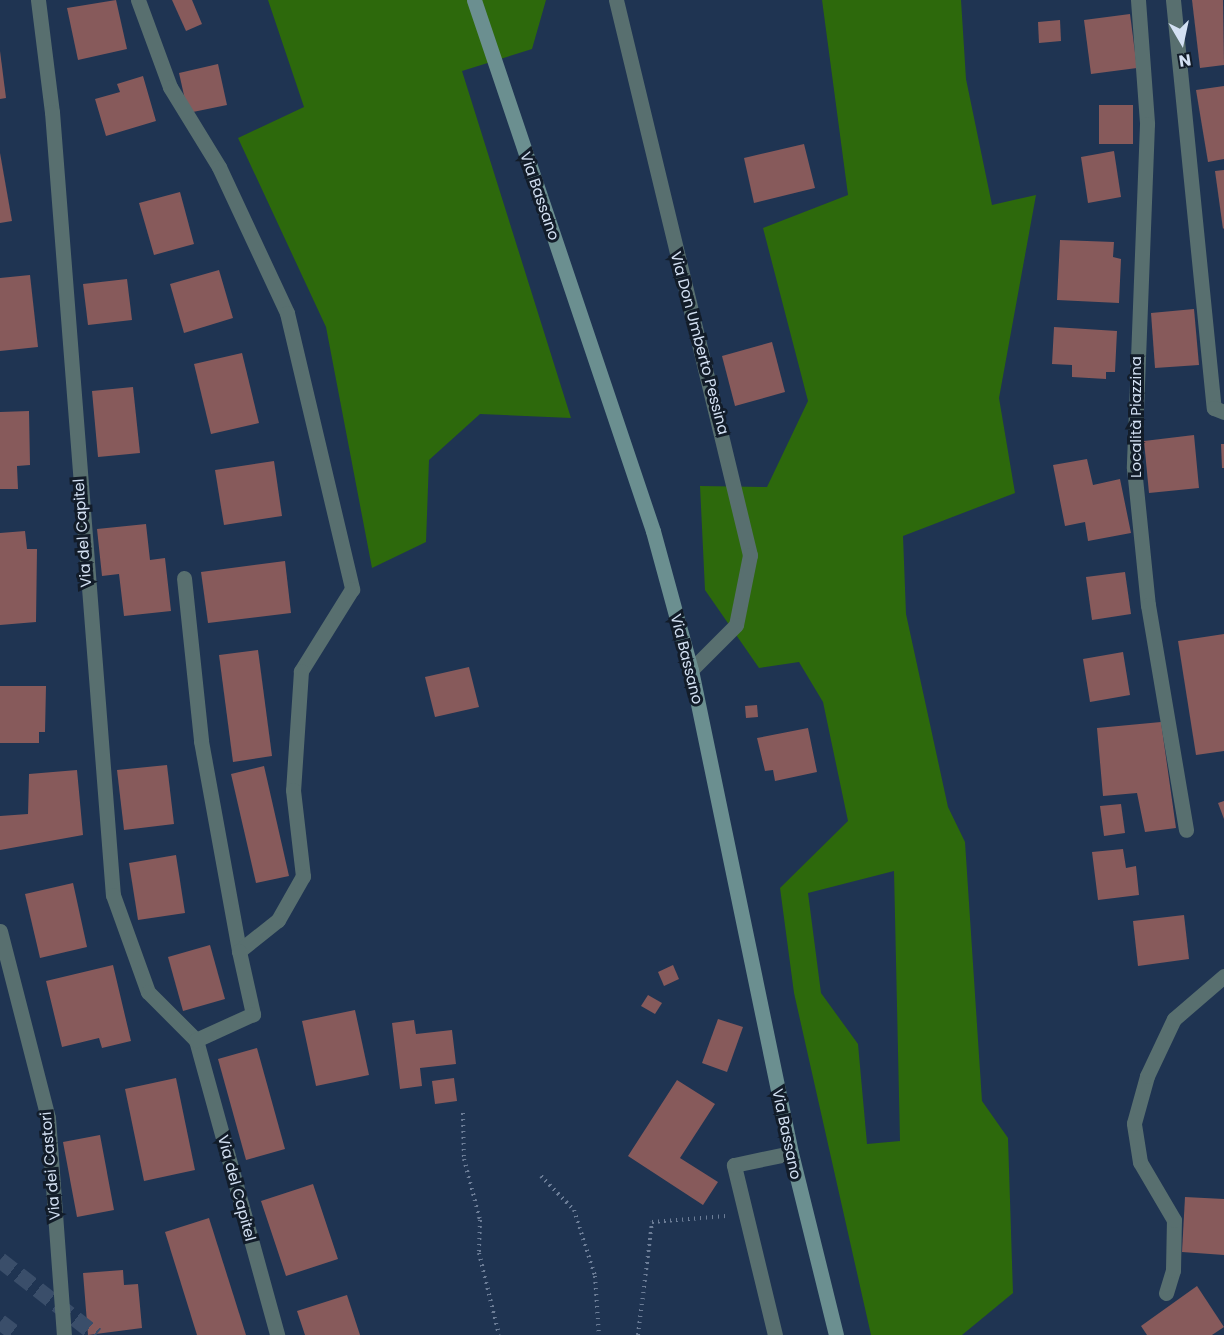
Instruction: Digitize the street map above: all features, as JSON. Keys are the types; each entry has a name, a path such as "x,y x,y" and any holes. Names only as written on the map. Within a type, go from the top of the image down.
{"main road":[{"name":"Via Bassano","path":"474,0 653,531 691,670 790,1153 836,1335"}],"street":[{"name":"Via del Capitel","path":"38,0 52,112 113,895 148,992 196,1040 277,1335"},
{"path":"138,0 170,87 219,167 287,313 352,589 301,671 293,790 303,876 278,920 239,951"},
{"name":"Via Don Umberto Pessina","path":"616,0 750,555 736,625 691,670"},
{"name":"Località Piazzina","path":"1138,0 1147,124 1134,468 1148,605 1186,830"},
{"path":"1173,0 1214,408 1224,412"},
{"path":"184,578 201,741 239,951 253,1014 196,1040"},
{"name":"Via dei Castori","path":"0,931 48,1118 63,1335"},
{"path":"1166,1293 1173,1270 1174,1220 1140,1162 1134,1123 1147,1076 1174,1019 1224,976"},
{"path":"775,1335 734,1165 790,1153"}],"path":[{"path":"464,1113 464,1159 480,1220 479,1253 499,1335"},
{"path":"542,1176 574,1210 595,1276 599,1335"},
{"path":"638,1335 652,1222 747,1214"}],"green space":[{"path":"268,0 546,0 532,49 462,71 571,418 480,414 429,460 426,542 372,568 326,327 238,138 304,107"},
{"path":"822,0 961,0 966,79 992,205 1036,195 999,398 1015,493 903,536 906,614 948,807 965,842 982,1101 1008,1138 1013,1293 962,1335 871,1335 794,993 780,888 848,821 823,702 799,662 759,668 705,590 700,486 767,487 808,401 763,228 848,195","holes":["894,871 900,1141 867,1144 858,1044 821,993 808,893"]}],"building":[{"path":"116,0 127,49 78,60 67,8"},
{"path":"172,0 192,0 202,24 186,31"},
{"path":"1192,0 1223,0 1224,65 1200,68"},
{"path":"1130,14 1137,68 1091,74 1084,20"},
{"path":"1060,20 1061,41 1039,43 1038,22"},
{"path":"0,51 6,98 0,99"},
{"path":"218,64 227,105 188,113 179,73"},
{"path":"143,76 156,121 106,136 95,99 120,92 117,84"},
{"path":"1224,86 1224,159 1208,162 1196,90"},
{"path":"1099,105 1133,105 1133,144 1099,144"},
{"path":"804,144 815,188 754,203 744,158"},
{"path":"1114,151 1121,197 1088,203 1081,157"},
{"path":"0,153 12,221 0,223"},
{"path":"1224,170 1224,228 1223,229 1215,171"},
{"path":"180,192 194,244 154,255 139,203"},
{"path":"1060,240 1114,242 1113,257 1121,259 1119,303 1057,300"},
{"path":"219,270 233,318 184,333 170,284"},
{"path":"30,275 38,347 0,351 0,278"},
{"path":"127,279 132,320 88,325 83,284"},
{"path":"1194,309 1199,365 1155,368 1151,313"},
{"path":"1054,327 1117,331 1115,372 1106,372 1106,379 1072,377 1072,365 1052,364"},
{"path":"772,342 785,392 735,406 722,356"},
{"path":"242,353 259,423 211,434 194,364"},
{"path":"133,387 140,453 98,457 92,391"},
{"path":"29,411 30,465 17,466 18,489 0,489 0,412"},
{"path":"1194,435 1199,488 1149,493 1144,441"},
{"path":"1221,444 1224,444 1224,468 1222,468"},
{"path":"1087,459 1093,485 1120,479 1131,533 1088,541 1085,522 1065,526 1053,465"},
{"path":"274,461 282,516 224,525 215,470"},
{"path":"146,524 150,560 165,558 171,611 124,616 119,574 102,576 97,529"},
{"path":"25,531 27,549 37,549 36,622 0,625 0,533"},
{"path":"285,561 291,613 208,623 201,572"},
{"path":"1125,572 1131,614 1092,620 1086,577"},
{"path":"1224,634 1224,751 1196,755 1178,641"},
{"path":"258,650 272,756 233,762 219,655"},
{"path":"1123,652 1130,695 1090,702 1083,659"},
{"path":"469,667 479,707 435,717 425,677"},
{"path":"0,686 46,686 45,732 39,732 39,743 0,743"},
{"path":"757,705 758,717 746,718 745,706"},
{"path":"1161,722 1176,828 1145,832 1137,793 1103,796 1097,728"},
{"path":"808,728 817,772 775,781 773,770 765,771 757,738"},
{"path":"167,765 174,824 124,830 117,770"},
{"path":"264,766 289,876 256,883 231,774"},
{"path":"77,770 83,835 0,850 0,816 28,814 29,774"},
{"path":"1224,801 1224,819 1218,803"},
{"path":"1121,804 1125,833 1104,836 1100,806"},
{"path":"1123,849 1126,868 1136,866 1139,895 1098,900 1092,852"},
{"path":"176,855 185,913 138,920 129,863"},
{"path":"73,883 87,947 40,958 25,894"},
{"path":"1184,915 1189,959 1138,966 1133,921"},
{"path":"210,945 225,999 183,1011 168,957"},
{"path":"113,965 131,1041 102,1048 99,1038 62,1047 46,981"},
{"path":"673,965 679,979 664,986 658,972"},
{"path":"648,995 662,1003 655,1014 641,1006"},
{"path":"355,1010 369,1075 316,1086 302,1021"},
{"path":"718,1019 743,1027 727,1072 702,1063"},
{"path":"414,1020 416,1034 452,1030 456,1064 420,1068 422,1086 400,1089 392,1023"},
{"path":"257,1048 285,1149 246,1160 218,1059"},
{"path":"176,1078 195,1170 144,1181 125,1089"},
{"path":"454,1078 457,1101 435,1104 432,1081"},
{"path":"677,1080 715,1104 680,1158 718,1182 703,1205 628,1156"},
{"path":"100,1135 114,1210 77,1217 63,1142"},
{"path":"313,1184 338,1259 286,1276 261,1201"},
{"path":"1185,1197 1224,1199 1224,1255 1182,1252"},
{"path":"209,1218 246,1335 197,1335 165,1232"},
{"path":"123,1270 124,1285 138,1284 142,1328 88,1335 83,1273"},
{"path":"1197,1286 1224,1327 1212,1335 1147,1335 1141,1326"},
{"path":"347,1295 360,1335 305,1335 297,1311"}],"tunnel":[{"path":"0,1260 96,1335"},
{"path":"0,1322 17,1335"}]}
